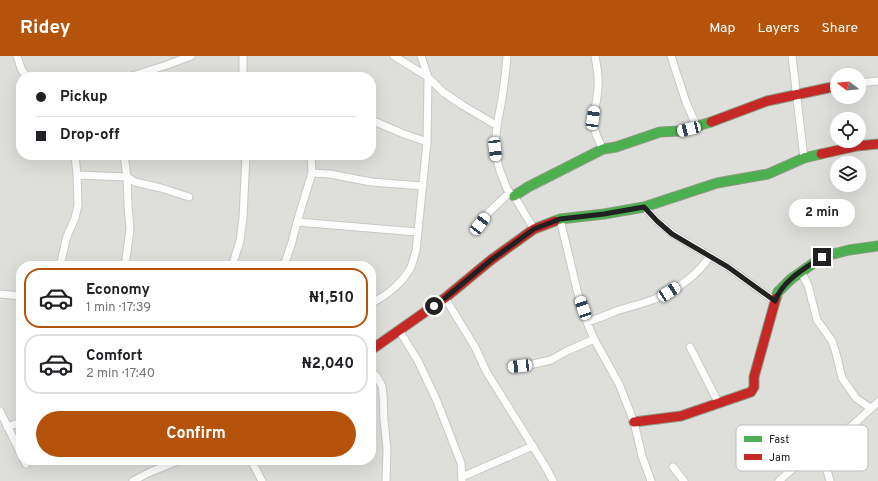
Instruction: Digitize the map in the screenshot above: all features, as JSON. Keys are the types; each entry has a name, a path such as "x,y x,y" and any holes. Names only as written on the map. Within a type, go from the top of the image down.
{"street":[{"path":"17,56 23,72"},
{"path":"145,72 191,56"},
{"path":"243,56 243,72"},
{"path":"394,56 428,77 443,92 462,106 496,125"},
{"path":"376,300 390,291 404,277 412,266 416,251 427,142 428,77 421,56"},
{"path":"507,56 502,100 496,125 496,157 498,169 511,195 534,229"},
{"path":"595,56 598,88 593,118 593,128 603,149"},
{"path":"671,56 686,102 697,127"},
{"path":"792,56 804,158"},
{"path":"866,82 878,81"},
{"path":"480,224 489,212 511,195 603,149 616,147 660,132 681,131 697,127 767,101 830,87"},
{"path":"376,122 427,142"},
{"path":"376,346 445,298 491,260 534,229 560,219 604,214 644,207 718,183 768,174 804,158 857,146 878,144"},
{"path":"61,261 67,236 75,218 78,205 78,175 76,160"},
{"path":"125,160 130,229 126,261"},
{"path":"234,261 240,241 244,218 246,160"},
{"path":"286,261 312,173 311,160"},
{"path":"312,173 330,174 371,182 423,186"},
{"path":"78,175 127,177 135,182 189,197"},
{"path":"644,207 672,234 728,267 775,301"},
{"path":"560,219 578,294 587,322 594,339 619,384 634,422 642,456 651,481"},
{"path":"297,222 417,232"},
{"path":"634,422 678,416 696,411 718,402 749,394 755,388 754,377 778,292 791,279 822,257 849,250 878,246"},
{"path":"587,322 654,299 669,292 693,276 704,266 710,256"},
{"path":"801,272 808,284 817,320 832,341 842,378 856,398 870,408"},
{"path":"0,294 16,296"},
{"path":"445,298 475,347 486,371 553,481"},
{"path":"399,330 418,361 436,399 461,463 462,479 533,446"},
{"path":"510,367 552,360 594,339"},
{"path":"690,347 718,402"},
{"path":"376,376 382,386 383,395 387,449 386,481"},
{"path":"853,425 878,402"},
{"path":"0,411 16,444"},
{"path":"7,427 16,424"},
{"path":"133,481 168,465"},
{"path":"254,465 262,481"},
{"path":"673,467 684,481"},
{"path":"782,480 791,471"},
{"path":"827,471 830,481"},
{"path":"148,473 151,481"}],"shaded area":[{"path":"0,56 878,56 878,481 0,481"}],"traffic: fast":[{"path":"514,196 528,187 603,149 616,147 660,132 681,131 711,122"},
{"path":"555,221 644,207 717,183 768,174 804,158 821,154"},
{"path":"776,298 778,292 791,279 822,257 849,250 878,246"}],"traffic: jam":[{"path":"711,122 767,101 830,88"},
{"path":"821,154 857,146 878,144"},
{"path":"376,346 445,298 491,260 534,229 555,221"},
{"path":"634,422 681,416 751,392 754,387 754,377 776,298"}],"route":[{"path":"434,306 491,260 534,229 560,219 604,214 644,207 672,234 728,267 775,301 778,292 791,279 822,257"}]}
